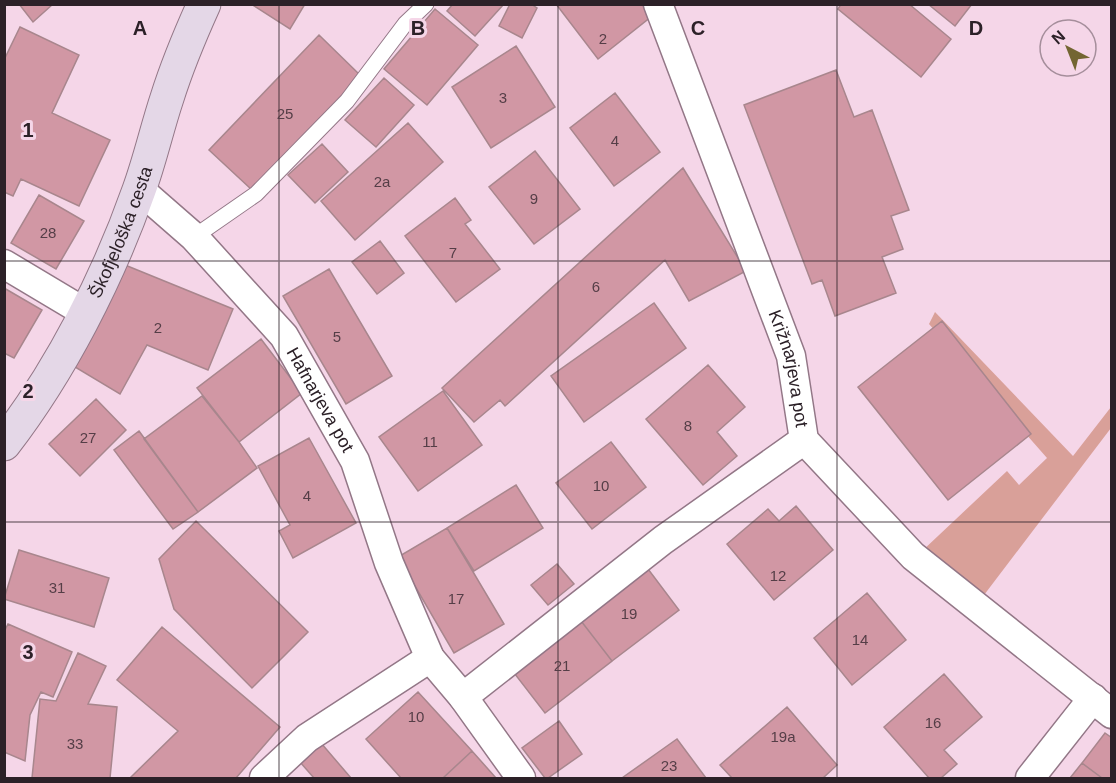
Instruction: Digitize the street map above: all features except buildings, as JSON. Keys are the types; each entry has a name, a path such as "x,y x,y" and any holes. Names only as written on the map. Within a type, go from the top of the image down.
{"street":[{"name":"Škofjeloška cesta","path":"4,444 57,367 117,247 139,189 167,97 190,33 204,4"},
{"name":"Križnarjeva pot","path":"658,4 791,356 804,440 913,556 1102,706 1030,778"},
{"name":"Hafnarjeva pot","path":"139,189 194,237 284,336 355,461 389,563 430,658 463,697 521,778"},
{"path":"4,264 86,313"},
{"path":"463,697 663,540 804,440"},
{"path":"264,778 307,738 430,658"}],"lane":[{"path":"194,237 256,194 347,100 405,24 426,4"}],"shaded area":[{"path":"935,312 1073,456 1111,407 1111,428 981,599 921,552 1007,471 1019,485 1047,458 929,324"}]}
